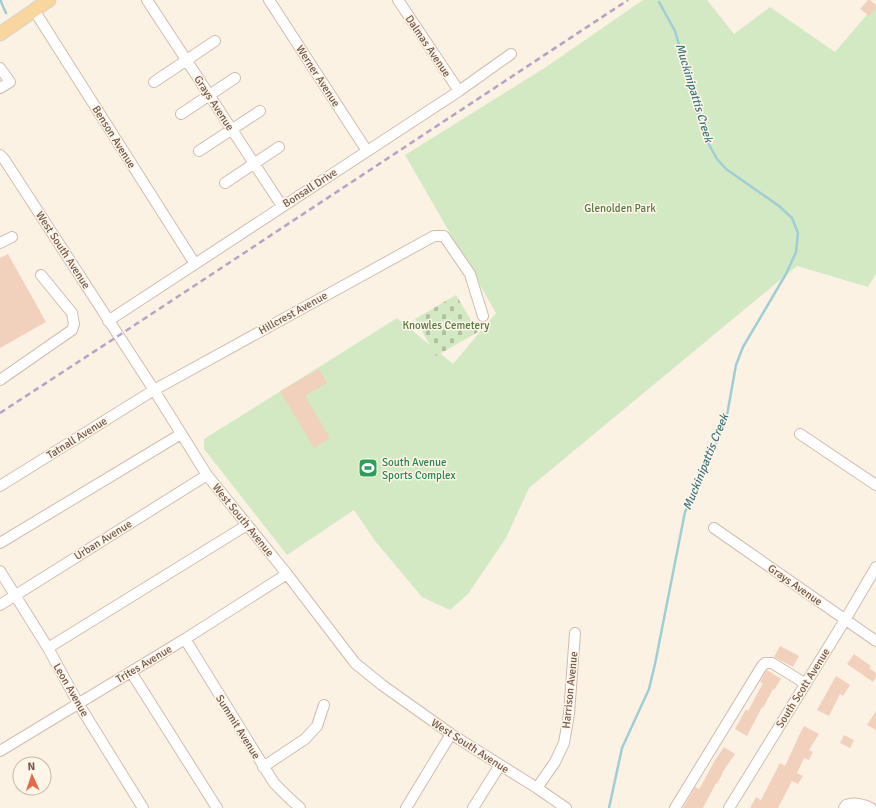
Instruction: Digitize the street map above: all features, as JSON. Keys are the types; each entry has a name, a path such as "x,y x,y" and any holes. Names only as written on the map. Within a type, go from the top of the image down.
{"main road":[{"path":"0,34 49,0"}],"street":[{"name":"Grays Avenue","path":"146,0 282,206"},
{"name":"Werner Avenue","path":"269,0 367,151"},
{"name":"Dalmas Avenue","path":"398,0 459,91"},
{"name":"Benson Avenue","path":"34,10 195,264"},
{"path":"154,82 215,41"},
{"name":"Bonsall Drive","path":"108,321 459,91 511,54"},
{"path":"0,68 10,82 0,88"},
{"path":"182,114 235,78"},
{"path":"199,151 260,111"},
{"path":"226,183 279,147"},
{"name":"West South Avenue","path":"0,155 154,390 207,475 287,574 355,663 382,685 450,734 537,788 566,808"},
{"name":"Hillcrest Avenue","path":"154,390 433,237 444,236 470,274 483,316"},
{"path":"0,243 12,237"},
{"path":"0,380 72,330 74,324 72,313 41,275"},
{"name":"Tatnall Avenue","path":"0,486 154,390"},
{"path":"0,543 181,434"},
{"path":"800,434 876,485"},
{"name":"Urban Avenue","path":"0,605 207,475"},
{"path":"48,648 247,525"},
{"name":"Grays Avenue","path":"714,528 876,641"},
{"name":"South Scott Avenue","path":"729,808 845,620 876,566"},
{"name":"Leon Avenue","path":"0,571 48,648 78,703 143,808"},
{"name":"Trites Avenue","path":"0,751 131,672 287,574"},
{"name":"Harrison Avenue","path":"537,788 554,762 564,743 569,714 575,633"},
{"name":"Summit Avenue","path":"184,639 263,767 274,783 300,808"},
{"path":"675,808 765,663 772,663 806,684"},
{"path":"131,672 217,808"},
{"path":"263,767 305,739 317,726 324,705"},
{"path":"406,808 450,734"},
{"path":"473,808 500,765"},
{"path":"844,808 846,805 853,804 865,805 872,808"}],"green space":[{"name":"Glenolden Park","path":"643,0 707,0 734,34 770,7 835,52 876,4 876,274 868,287 797,266 529,488 506,538 468,594 450,610 422,597 375,541 354,510 287,555 204,449 204,439 397,318 453,364 496,313 405,155 546,67"},
{"name":"Knowles Cemetery","path":"456,295 478,332 436,356 415,319"}],"building":[{"path":"868,0 876,5 876,8 869,16 860,9"},
{"path":"8,254 46,322 0,348 0,258"},
{"path":"319,369 327,383 305,396 330,438 314,448 280,391"},
{"path":"780,646 799,656 793,667 774,657"},
{"path":"854,654 871,666 869,668 876,673 876,677 873,682 847,664"},
{"path":"767,670 781,679 774,690 773,689 763,708 762,707 747,736 735,729 746,709 748,711 763,683 760,682"},
{"path":"836,676 850,685 843,696 840,694 829,716 817,710"},
{"path":"876,711 876,730 867,725"},
{"path":"804,726 819,734 809,750 813,752 809,760 804,758 797,773 803,776 798,784 792,781 778,808 750,808 756,797 761,800 780,763 785,766"},
{"path":"844,735 854,740 850,748 840,743"},
{"path":"724,747 735,754 722,773 717,784 716,783 703,808 683,808 695,787 699,789"}],"waterway":[{"path":"1,0 6,13"},
{"name":"Muckinipattis Creek","path":"609,808 622,748 649,689 685,512 727,415 736,365 743,347 786,274 796,252 798,233 792,218 779,206 726,169 717,159 707,141 675,31 659,2"}],"railway":[{"path":"0,413 628,0"}],"place":[{"name":"South Avenue Sports Complex","path":"368,468"}]}
